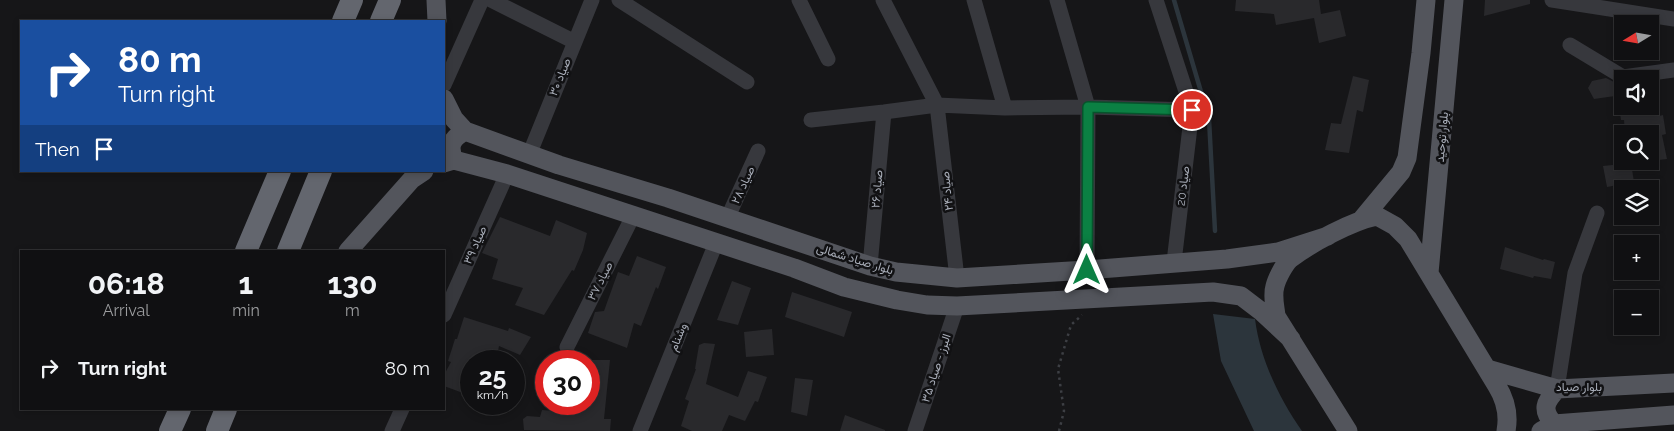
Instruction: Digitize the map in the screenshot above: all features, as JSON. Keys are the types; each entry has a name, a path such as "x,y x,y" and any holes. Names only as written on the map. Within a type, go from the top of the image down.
{"highway":[{"path":"343,20 352,0"},
{"path":"381,20 390,0"},
{"path":"246,250 280,172"},
{"path":"288,250 320,172"},
{"path":"170,431 180,410"},
{"path":"217,431 226,410"}],"main road":[{"path":"436,0 437,20"},
{"path":"1362,219 1401,172 1407,158 1426,0"},
{"name":"بلوار توحید","path":"1429,273 1454,0"},
{"path":"445,101 454,118 465,131 457,136 452,143 449,162 507,174 794,268 844,287 896,300 927,305 957,306 1213,292 1241,296 1262,312 1291,339"},
{"name":"بلوار صیاد شمالی","path":"465,131 559,165 668,198 870,266 933,277 957,278 1227,259 1278,252 1328,236"},
{"path":"349,250 412,179 422,172"},
{"path":"1348,431 1276,316 1274,301 1275,285 1289,260 1328,236 1362,219 1377,216 1395,226 1408,238 1487,369 1503,396 1507,417 1506,431"},
{"name":"بلوار صیاد","path":"1487,369 1558,389 1674,383"},
{"path":"1558,389 1545,406 1550,429 1674,415"}],"street":[{"path":"445,83 482,0"},
{"path":"491,0 575,42"},
{"name":"صیاد ۳۰","path":"529,154 592,0"},
{"path":"619,0 747,82"},
{"path":"799,0 828,59"},
{"path":"882,0 938,105"},
{"path":"974,0 1006,108"},
{"path":"1057,0 1088,107 1087,270"},
{"path":"810,120 938,105 1006,108 1088,107 1192,110 1156,0"},
{"path":"1552,0 1674,19"},
{"path":"1570,45 1623,77 1674,70"},
{"name":"صیاد ۲۴","path":"938,105 957,278"},
{"name":"صیاد 20","path":"1174,262 1192,110"},
{"name":"صیاد ۲۶","path":"870,266 884,112"},
{"name":"صیاد ۲۸","path":"728,219 758,151"},
{"name":"صیاد ۳۹","path":"445,313 507,174"},
{"path":"1558,389 1575,273 1597,213"},
{"name":"صیاد ۳۷","path":"567,347 633,216"},
{"name":"وشنام","path":"640,431 716,243"},
{"name":"البرز - صیاد ۳۵","path":"916,431 957,306"},
{"path":"392,431 402,410"}],"path":[{"path":"1059,431 1064,411 1058,369 1070,326 1102,298"}],"shaded area":[{"path":"1213,314 1255,319 1261,349 1272,378 1278,392 1302,431 1254,431 1221,361"}],"building":[{"path":"1236,0 1319,0 1321,14 1340,10 1346,36 1319,43 1314,18 1276,25 1274,14 1235,11"},
{"path":"1485,0 1530,0 1530,4 1484,16"},
{"path":"1353,76 1369,80 1363,112 1357,110 1349,153 1325,150 1331,123 1341,124"},
{"path":"1606,78 1614,82 1614,96 1594,99 1588,88 1592,81"},
{"path":"1620,115 1663,115 1666,134 1662,135 1667,159 1659,160 1659,125 1624,125 1624,120 1621,120"},
{"path":"1614,165 1614,170 1632,170 1634,180 1614,180 1614,186 1607,187 1603,166"},
{"path":"500,217 550,236 556,220 587,233 583,250 574,271 572,270 544,315 515,305 523,288 492,279 498,259 482,253"},
{"path":"1505,247 1543,260 1555,262 1551,279 1534,276 1533,278 1500,269"},
{"path":"637,256 666,267 641,326 634,323 627,348 588,333 595,312 604,311 618,272 629,276"},
{"path":"732,281 751,288 738,325 717,320"},
{"path":"792,292 852,312 844,337 785,317"},
{"path":"464,317 508,331 509,328 531,337 523,350 508,350 499,346 498,350 460,350 460,392 445,386 445,373 451,362 448,361 455,339 457,339"},
{"path":"772,329 774,355 746,357 744,332"},
{"path":"704,343 715,344 706,384 738,397 748,371 767,377 758,402 755,401 745,421 729,415 722,431 692,431 681,426 689,401 685,399 696,369 699,345"},
{"path":"600,360 610,360 604,419 611,419 610,431 524,430 523,419 527,416 540,417 541,415 600,415"},
{"path":"795,378 813,380 807,416 791,412"},
{"path":"845,415 885,430 885,431 840,431"}],"waterway":[{"path":"1174,0 1209,119 1215,231"}],"route":[{"path":"1087,270 1088,107 1192,110"}]}
